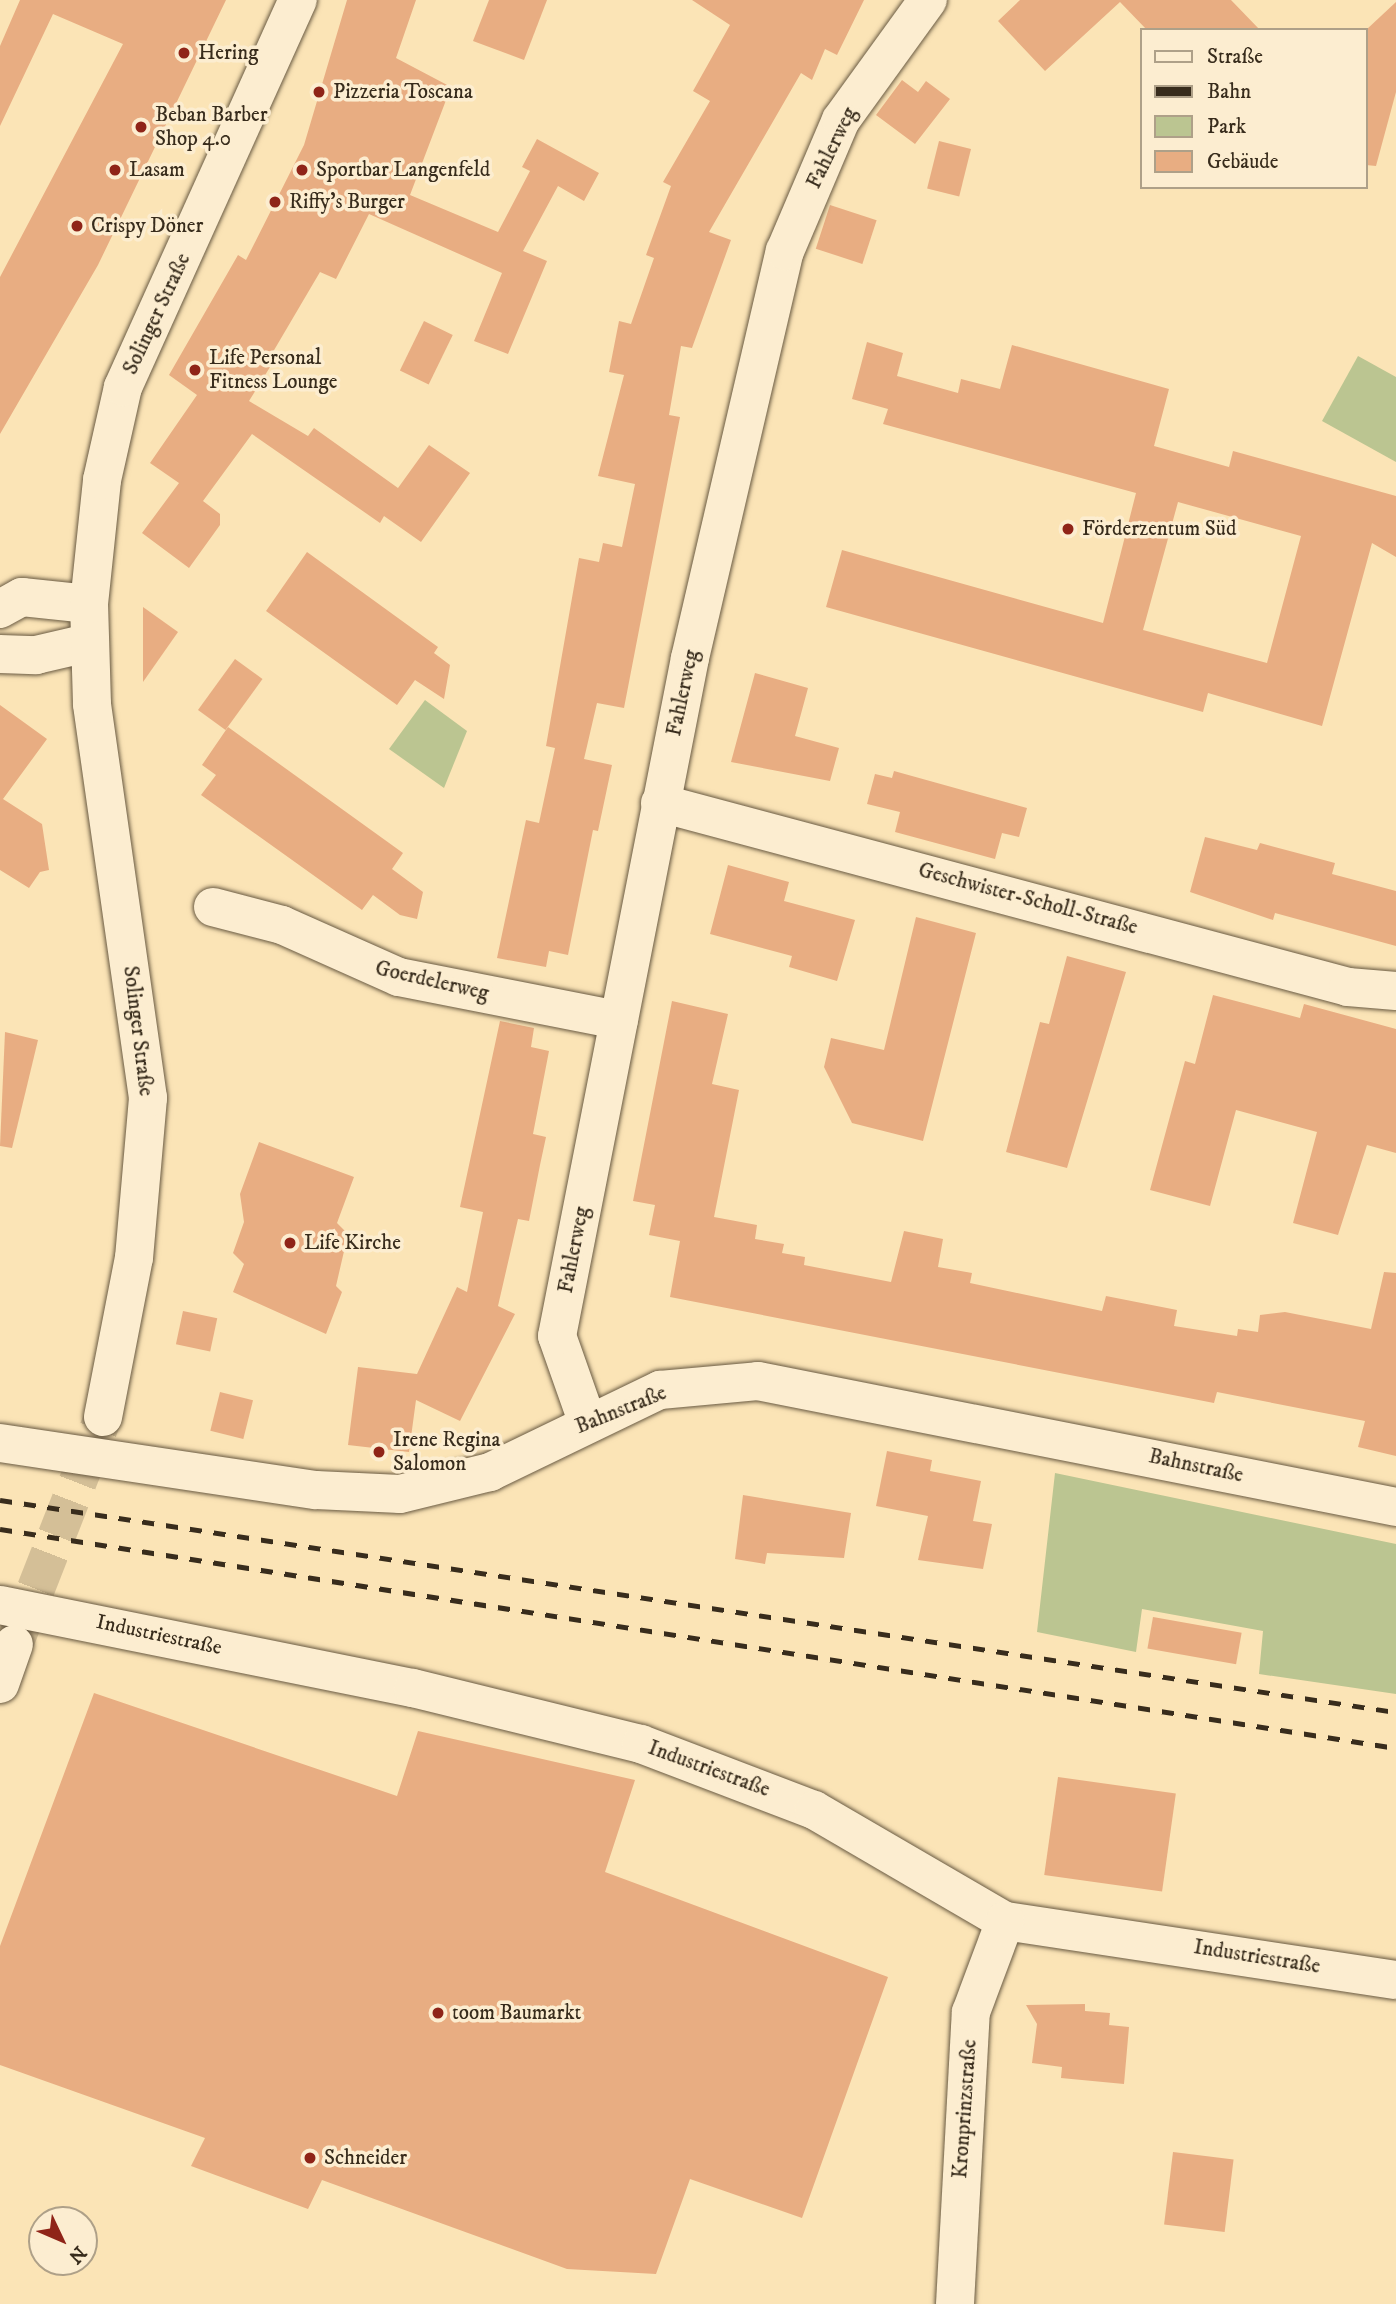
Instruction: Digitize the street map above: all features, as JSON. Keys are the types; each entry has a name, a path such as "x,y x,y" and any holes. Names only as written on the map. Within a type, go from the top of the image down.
{"street":[{"name":"Solinger Straße","path":"103,1418 134,1258 148,1098 88,643 89,604 102,480 123,387 298,0"},
{"name":"Fahlerweg","path":"587,1421 557,1336 660,803 785,251 841,120 928,0"},
{"path":"0,609 22,597 89,604"},
{"path":"0,654 36,655 88,643"},
{"name":"Geschwister-Scholl-Straße","path":"660,803 1348,987 1396,991"},
{"name":"Goerdelerweg","path":"213,907 282,925 399,977 619,1020"},
{"name":"Bahnstraße","path":"8,1444 316,1490 400,1494 490,1472 587,1421 660,1390 758,1381 1396,1507"},
{"name":"Industriestraße","path":"0,1605 413,1688 641,1744 814,1810 1005,1921 1396,1980"},
{"path":"0,1684 14,1644"},
{"name":"Kronprinzstraße","path":"955,2304 971,2012 1005,1921"}],"green space":[{"path":"1358,356 1396,377 1396,462 1322,421"},
{"path":"425,700 467,731 444,788 389,749"},
{"path":"1055,1473 1396,1544 1396,1694 1259,1674 1263,1631 1142,1609 1136,1652 1037,1632"}],"building":[{"path":"20,0 226,0 98,265 0,434 0,277 123,44 53,14 0,126 0,46"},
{"path":"347,0 416,0 396,58 451,87 410,195 498,232 530,171 522,167 537,139 599,173 584,201 558,186 523,251 547,261 508,354 474,341 502,273 369,214 336,279 320,272 270,357 275,359 249,401 308,436 314,428 398,488 429,445 470,473 421,542 384,516 380,523 252,434 203,501 220,514 220,525 189,568 142,533 179,483 150,463 197,395 169,375 238,255 246,260 304,145"},
{"path":"489,0 547,0 524,60 473,41"},
{"path":"692,0 864,0 837,55 825,49 812,80 801,73 709,232 731,240 692,348 681,346 669,415 680,417 624,708 597,703 584,759 612,765 598,831 593,830 568,955 549,951 546,967 497,958 526,820 539,823 555,748 546,746 579,558 599,562 603,543 622,547 635,484 598,476 624,375 609,372 619,321 631,324 654,258 646,255 671,186 663,182 710,101 693,91 730,25"},
{"path":"1020,0 1231,0 1258,28 1145,28 1120,2 1045,71 998,21"},
{"path":"1396,2 1396,92 1376,166 1368,165 1368,28"},
{"path":"902,80 918,92 926,81 950,99 915,144 876,115"},
{"path":"939,141 971,149 959,197 927,189"},
{"path":"830,205 877,220 862,264 816,249"},
{"path":"424,321 453,335 429,384 400,370"},
{"path":"867,342 903,353 897,376 958,393 961,379 1000,389 1012,345 1169,389 1154,446 1229,467 1233,451 1396,496 1396,557 1372,543 1322,726 1208,693 1203,712 826,607 842,550 1103,623 1136,493 883,424 888,409 852,399","holes":["1178,502 1301,536 1267,663 1143,630"]},
{"path":"307,552 438,647 434,653 450,665 444,699 415,680 397,705 266,611"},
{"path":"143,607 178,632 143,682"},
{"path":"235,659 263,679 225,730 198,710"},
{"path":"755,673 808,688 795,736 839,748 830,781 731,762"},
{"path":"0,705 47,739 3,799 42,824 49,870 40,872 29,888 0,870"},
{"path":"228,727 403,853 392,869 423,892 417,919 400,915 373,895 362,910 201,795 216,775 202,765"},
{"path":"894,771 1027,808 1019,837 1002,833 995,859 895,832 900,812 867,804 875,774 892,778"},
{"path":"1205,837 1257,850 1260,843 1335,863 1332,874 1396,891 1396,946 1275,913 1273,920 1190,892"},
{"path":"728,865 789,882 784,901 855,920 837,981 789,967 792,956 710,934"},
{"path":"916,917 976,933 923,1141 852,1123 824,1067 831,1038 884,1050"},
{"path":"1067,956 1126,972 1067,1168 1006,1152 1040,1022 1049,1024"},
{"path":"1213,995 1300,1018 1304,1004 1396,1029 1396,1153 1367,1145 1338,1235 1293,1223 1317,1132 1236,1110 1210,1206 1150,1190 1185,1061 1195,1064"},
{"path":"672,1001 728,1014 712,1084 739,1090 714,1217 757,1225 755,1239 784,1244 782,1253 805,1257 804,1265 891,1282 904,1231 943,1239 938,1267 972,1273 970,1283 1102,1311 1106,1296 1177,1310 1174,1326 1237,1336 1238,1329 1258,1332 1260,1315 1285,1312 1371,1329 1384,1272 1396,1273 1396,1456 1358,1447 1365,1421 1217,1392 1214,1403 670,1297 680,1241 649,1235 655,1205 633,1201"},
{"path":"500,1021 534,1028 531,1047 549,1051 533,1134 546,1137 529,1221 518,1219 498,1306 515,1314 460,1421 416,1400 409,1452 348,1445 358,1367 417,1374 457,1287 467,1292 483,1212 460,1207"},
{"path":"5,1032 38,1040 12,1148 0,1146"},
{"name":"Life Kirche","path":"259,1142 354,1177 337,1223 348,1234 336,1286 342,1292 326,1334 233,1292 244,1264 233,1253 244,1222 240,1194"},
{"path":"183,1311 217,1318 210,1352 176,1344"},
{"path":"220,1392 253,1400 243,1439 210,1431"},
{"path":"887,1451 932,1460 930,1471 981,1481 973,1521 992,1524 983,1569 918,1560 928,1516 876,1506"},
{"path":"743,1495 851,1513 844,1558 767,1553 765,1564 735,1559"},
{"path":"1153,1617 1242,1633 1236,1664 1147,1649"},
{"name":"toom Baumarkt","path":"94,1693 397,1796 418,1731 635,1780 605,1872 888,1977 802,2218 690,2179 656,2274 567,2269 322,2180 308,2209 191,2166 205,2138 0,2065 0,1946"},
{"path":"1058,1777 1176,1794 1162,1892 1044,1875"},
{"path":"1085,2004 1085,2011 1110,2013 1109,2025 1129,2027 1124,2084 1061,2078 1062,2067 1032,2063 1037,2024 1026,2005"},
{"path":"1173,2152 1234,2159 1225,2232 1164,2224"}],"tunnel":[{"path":"15,1642 103,1417"}],"railway":[{"path":"0,1500 1396,1712"},
{"path":"0,1529 1396,1748"}],"place":[{"name":"Hering","path":"184,53"},
{"name":"Pizzeria Toscana","path":"319,92"},
{"name":"Beban Barber Shop 4.0","path":"141,127"},
{"name":"Lasam","path":"115,170"},
{"name":"Sportbar Langenfeld","path":"302,170"},
{"name":"Riffy's Burger","path":"275,202"},
{"name":"Crispy Döner","path":"77,226"},
{"name":"Life Personal Fitness Lounge","path":"195,370"},
{"name":"Förderzentum Süd","path":"1068,529"},
{"name":"Life Kirche","path":"290,1243"},
{"name":"Irene Regina Salomon","path":"379,1452"},
{"name":"toom Baumarkt","path":"438,2013"},
{"name":"Schneider","path":"310,2158"}]}
